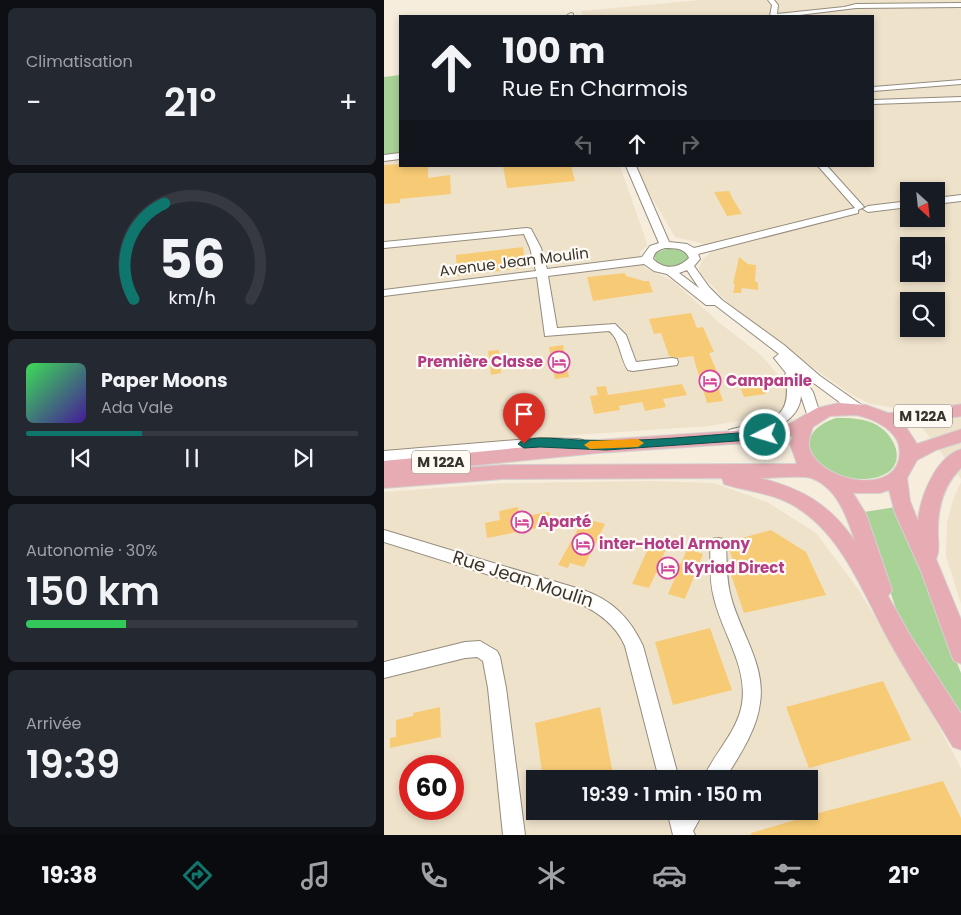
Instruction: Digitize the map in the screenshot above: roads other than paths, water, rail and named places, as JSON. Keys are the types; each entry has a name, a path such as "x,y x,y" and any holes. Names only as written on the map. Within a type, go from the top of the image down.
{"main road":[{"path":"841,408 858,409 885,419 904,436 909,445 910,456 907,468 898,478 885,484 868,488 850,487 833,482 814,471 800,452 798,442 800,432 809,420 826,411 841,408"},
{"name":"M 122A","path":"885,419 910,418 961,410"},
{"name":"M 122A","path":"384,468 606,446 715,439 781,432 809,420"},
{"name":"M 122A","path":"910,456 930,445 961,434"},
{"path":"931,571 927,522 930,502 937,482 961,455"},
{"name":"M 122A","path":"384,481 503,472 814,471"},
{"path":"661,472 726,477 752,483 795,497 822,515 845,544 900,640 961,738"},
{"path":"898,478 897,490 900,503 931,571 961,654"},
{"path":"833,482 845,496 856,514 880,589 900,640"}],"street":[{"path":"771,0 775,5 773,15"},
{"path":"783,15 844,9 856,6 961,5"},
{"path":"874,89 961,82"},
{"path":"874,102 961,99"},
{"path":"384,158 399,156"},
{"path":"631,167 664,245"},
{"path":"823,167 860,209"},
{"path":"945,200 961,198"},
{"path":"693,252 860,209 900,205"},
{"path":"384,245 527,231 533,239 542,274 551,330 549,333 611,327 619,333 629,363 633,367 672,362"},
{"path":"670,270 689,266 695,259 693,252 686,247 664,245 654,248 648,254 647,260 652,265 670,270 779,357 790,369 810,400 809,420"},
{"name":"Avenue Jean Moulin","path":"384,293 647,260"},
{"path":"689,266 705,289 718,302 858,409"},
{"path":"715,439 746,432 778,420 791,408 794,394 790,369"},
{"path":"384,456 540,443 606,446"},
{"name":"Rue Jean Moulin","path":"384,536 583,597 602,606 614,616 628,633 637,654 667,770"},
{"name":"Rue Jean Moulin","path":"384,545 405,542"},
{"path":"718,544 722,597 752,685 752,702 741,731 718,770"},
{"path":"384,670 465,650 480,649 491,656 497,688 514,835"}],"place":[{"name":"Première Classe","path":"559,362"},
{"name":"Campanile","path":"710,381"},
{"name":"Aparté","path":"522,522"},
{"name":"inter-Hotel Armony","path":"583,544"},
{"name":"Kyriad Direct","path":"668,568"}]}
